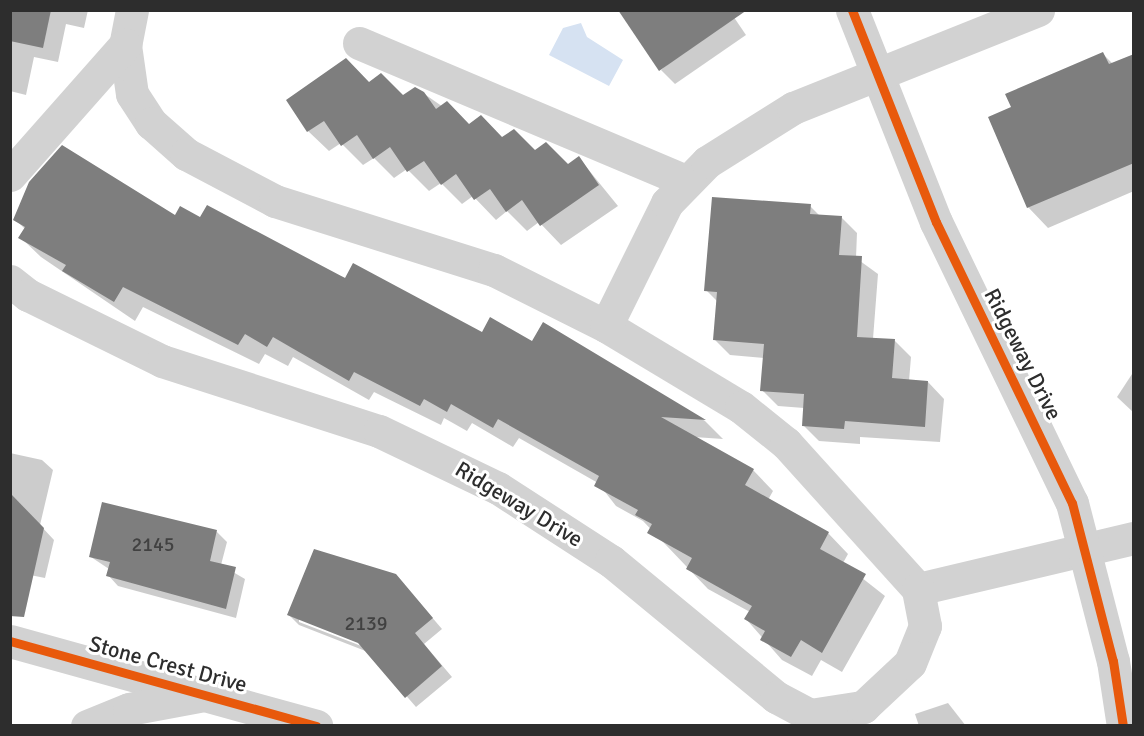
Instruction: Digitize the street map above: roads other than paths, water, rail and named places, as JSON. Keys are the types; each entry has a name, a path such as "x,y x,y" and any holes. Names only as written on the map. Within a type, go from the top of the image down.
{"street":[{"path":"132,10 125,45 128,81 139,107 166,139 207,168 330,222 494,270 606,326 772,431 918,590 1134,538"},
{"name":"Ridgeway Drive","path":"852,10 936,222 1058,469 1086,551 1123,726"},
{"path":"606,326 654,226 686,181 767,120 875,72 1038,10"},
{"path":"359,43 686,181"},
{"path":"10,175 125,45"},
{"name":"Ridgeway Drive","path":"10,281 28,296 162,361 379,431 498,488 611,561 776,697 810,715 863,707 910,663 925,626 918,590"},
{"name":"Stone Crest Drive","path":"10,641 316,726"},
{"name":"Stone Crest Drive","path":"87,726 129,709 207,695"}],"water":[{"path":"581,23 587,37 623,60 609,86 549,55 563,28"}]}
